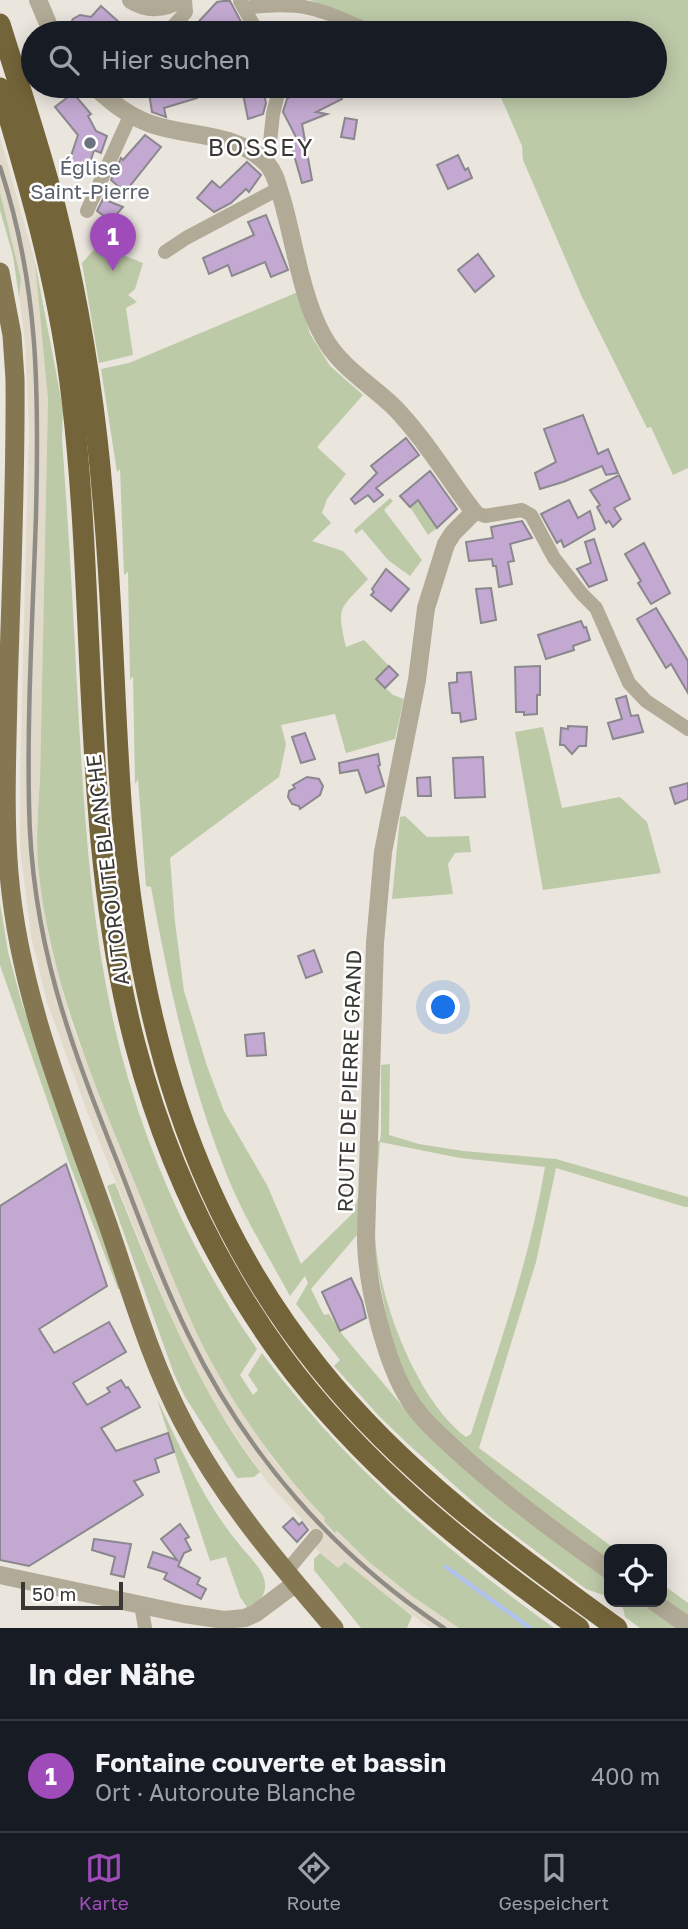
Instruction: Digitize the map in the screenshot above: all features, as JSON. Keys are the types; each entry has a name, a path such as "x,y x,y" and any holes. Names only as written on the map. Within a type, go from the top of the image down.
{"highway":[{"name":"AUTOROUTE BLANCHE","path":"0,24 21,93"},
{"name":"AUTOROUTE BLANCHE","path":"0,88 40,226 66,357 82,513 99,797 110,906 118,966 134,1041 167,1147 205,1232 233,1283 282,1357 318,1401 350,1437 409,1494 485,1558 579,1628"},
{"name":"AUTOROUTE BLANCHE","path":"22,98 55,206 82,337 104,501 122,815 131,902 150,1013 183,1127 212,1196 237,1245 294,1334 343,1397 401,1457 471,1518 617,1628"}],"main road":[{"path":"0,272 12,335 15,402 7,844 11,894 24,969 45,1041 162,1377 184,1424 235,1508 334,1628"}],"street":[{"path":"38,0 47,21"},
{"path":"50,21 53,0"},
{"path":"131,0 145,6 159,7 179,0"},
{"path":"178,21 186,12 185,0"},
{"path":"241,4 251,21"},
{"path":"241,4 306,5 323,9 348,21"},
{"path":"264,161 269,152 277,98"},
{"path":"109,100 131,114 162,127 202,133 242,146 264,161 273,173 310,306 324,339 343,363 394,407 474,512 485,516 522,510 528,513 554,558 596,608 628,683 646,701 688,729"},
{"path":"87,211 131,114"},
{"path":"165,252 278,189"},
{"name":"ROUTE DE PIERRE GRAND","path":"474,512 446,544 426,608 417,680 380,872 366,1237 368,1266 389,1354 403,1389 418,1412 446,1441 505,1493 604,1566"},
{"path":"0,1575 184,1615 231,1620 256,1613 291,1577 316,1536"},
{"path":"141,1604 145,1628"},
{"path":"661,1607 688,1626"}],"shaded area":[{"path":"0,137 35,262 43,327 48,399 38,864 49,941 73,1029 192,1323 248,1421 275,1462 336,1531 369,1562 412,1596 459,1628 430,1628 375,1588 345,1562 338,1569 315,1548 320,1539 267,1482 237,1438 204,1387 177,1333 87,1111 47,1002 31,936 20,847 29,428 25,341 19,297 21,279 0,192"}],"green space":[{"path":"310,0 688,0 688,468 673,475 651,427 647,428 582,297 523,160 522,146 501,98 667,98 667,21 357,21"},
{"path":"0,192 21,279 19,297 13,256 0,210"},
{"path":"98,245 143,263 135,289 128,295 137,302 126,308 133,355 99,363 82,263"},
{"path":"35,262 63,409 62,439 82,779 95,917 110,1008 132,1093 145,1131 194,1244 257,1349 240,1375 253,1395 258,1390 248,1375 262,1353 326,1431 397,1502 473,1567 554,1628 459,1628 369,1562 324,1521 325,1518 290,1479 259,1438 230,1395 205,1350 178,1290 90,1070 52,949 38,865 48,399"},
{"path":"298,292 310,334 330,366 363,395 317,447 346,474 327,499 322,513 331,523 312,541 343,551 368,579 346,603 341,623 346,647 364,640 389,666 376,679 393,695 404,699 395,739 346,753 335,714 281,725 286,744 279,777 170,858 184,991 224,1111 267,1185 301,1264 352,1214 361,1190 357,1235 311,1289 324,1315 329,1314 342,1334 409,1414 542,1531 604,1576 604,1595 586,1589 488,1515 380,1417 334,1366 340,1360 296,1304 308,1283 305,1276 290,1296 240,1205 219,1155 184,1042 151,887 146,886 138,779 135,784 133,676 130,680 128,572 124,575 120,469 117,472 101,369 129,363"},
{"path":"390,498 393,501 384,510 422,560 410,576 388,560 362,529 356,534 354,530"},
{"path":"418,500 437,528 428,535 410,507"},
{"path":"543,727 562,808 620,797 647,822 661,873 543,890 515,732"},
{"path":"405,816 427,837 469,836 471,852 455,853 448,864 453,894 392,899 400,817"},
{"path":"0,903 8,952 21,1000 120,1289 68,1160 0,965"},
{"path":"390,1064 389,1135 419,1144 463,1151 556,1159 688,1197 688,1207 685,1207 556,1168 536,1262 479,1448 608,1544 604,1544 604,1559 547,1517 454,1439 421,1403 405,1378 390,1335 374,1252 376,1141 380,1141 381,1065","holes":["380,1142 460,1158 545,1167 513,1302 471,1434 466,1437 431,1398 402,1344 391,1315 377,1259 375,1234"]},
{"path":"115,1183 161,1296 196,1369 215,1404 260,1472 254,1477 237,1478 185,1397 174,1374 107,1186"},
{"path":"157,1399 214,1510 262,1573 264,1592 258,1601 247,1607 240,1597 226,1557 210,1561"},
{"path":"320,1553 338,1568 345,1562 412,1616 407,1628 361,1628 314,1570 314,1559"},
{"path":"667,1588 688,1603 688,1619 667,1604"},
{"path":"646,1607 675,1628 640,1628 625,1617 623,1608"}],"building":[{"path":"230,1 241,21 199,21 217,2"},
{"path":"101,6 118,21 72,21 80,15 91,17"},
{"path":"67,98 77,98 91,114 88,116 96,131 107,136 101,153 94,150 90,163 85,161 82,170 68,165 78,135 55,107"},
{"path":"150,98 197,98 164,108 166,117 152,112"},
{"path":"244,98 265,98 263,114 248,119"},
{"path":"287,99 342,99 316,112 327,114 302,124 312,180 302,183 290,141 297,139 283,112"},
{"path":"345,118 357,120 354,139 341,137"},
{"path":"145,135 161,147 125,192 111,180 121,158 123,160"},
{"path":"458,155 472,178 448,189 437,165"},
{"path":"247,162 261,175 249,192 246,189 231,203 214,212 197,198 212,181 220,188"},
{"path":"103,199 123,207 111,221 97,211"},
{"path":"266,215 288,270 271,277 265,262 232,276 228,265 209,274 203,258 254,235 248,222"},
{"path":"478,254 494,276 475,292 458,270"},
{"path":"583,415 598,454 608,449 618,473 606,475 602,466 540,489 535,473 556,462 544,429"},
{"path":"406,438 419,455 376,488 383,495 374,502 368,495 355,504 351,499 377,473 371,466"},
{"path":"430,471 457,509 437,528 418,500 410,507 400,496"},
{"path":"619,475 630,499 614,508 621,519 613,527 609,521 606,523 597,507 600,505 590,490"},
{"path":"569,500 578,518 590,511 595,529 564,547 561,540 557,543 541,514"},
{"path":"522,521 532,538 510,544 514,561 508,562 512,584 499,587 496,566 493,566 492,559 469,561 466,542 493,538 491,527"},
{"path":"594,539 607,580 589,587 577,569 591,563 585,542"},
{"path":"644,543 670,593 651,604 625,554"},
{"path":"386,569 409,589 391,611 371,595 374,592 372,589"},
{"path":"491,588 496,620 481,623 476,589"},
{"path":"656,608 688,661 688,693 671,664 666,668 637,619"},
{"path":"581,621 590,640 573,646 574,650 546,659 538,635"},
{"path":"389,666 398,675 385,688 376,679"},
{"path":"540,666 537,714 524,715 524,712 516,712 515,667"},
{"path":"471,672 476,719 461,722 460,713 452,713 449,683 457,682 457,673"},
{"path":"626,696 631,716 638,715 643,732 613,739 608,723 622,719 616,699"},
{"path":"568,726 587,727 586,746 579,746 572,754 564,745 560,745 561,728 568,729"},
{"path":"305,733 315,759 301,763 292,737"},
{"path":"378,754 378,766 384,786 366,793 358,770 340,773 339,763"},
{"path":"483,757 485,797 455,798 453,758"},
{"path":"307,777 319,779 323,786 320,795 300,809 292,804 288,797 289,791 295,788 293,785"},
{"path":"430,777 431,796 418,796 417,778"},
{"path":"688,783 688,799 675,804 670,788"},
{"path":"314,950 322,972 306,978 298,956"},
{"path":"264,1033 266,1055 247,1056 245,1035"},
{"path":"66,1164 107,1286 39,1329 54,1353 109,1322 126,1352 73,1383 87,1405 110,1392 107,1388 121,1380 126,1388 128,1387 140,1407 101,1428 116,1451 168,1433 174,1452 155,1459 159,1472 134,1481 143,1495 29,1566 0,1560 0,1206"},
{"path":"351,1278 362,1301 366,1318 340,1331 322,1292"},
{"path":"293,1518 299,1525 302,1522 308,1530 297,1542 283,1527"},
{"path":"180,1524 189,1537 185,1539 191,1550 184,1553 178,1566 200,1578 197,1584 206,1589 201,1599 164,1579 167,1573 148,1567 153,1552 177,1560 161,1539"},
{"path":"94,1539 131,1544 124,1577 111,1574 115,1557 92,1550"}],"waterway":[{"path":"446,1567 530,1628"}],"railway":[{"path":"0,167 22,254 34,340 36,382 36,515 29,732 31,853 45,945 69,1032 170,1294 212,1380 238,1422 266,1461 330,1535 366,1568 444,1628"}],"place":[{"name":"Église Saint-Pierre","path":"90,143"},
{"name":"Fontaine couverte et bassin","path":"113,271"}],"district":[{"name":"BOSSEY","path":"261,146"}]}
